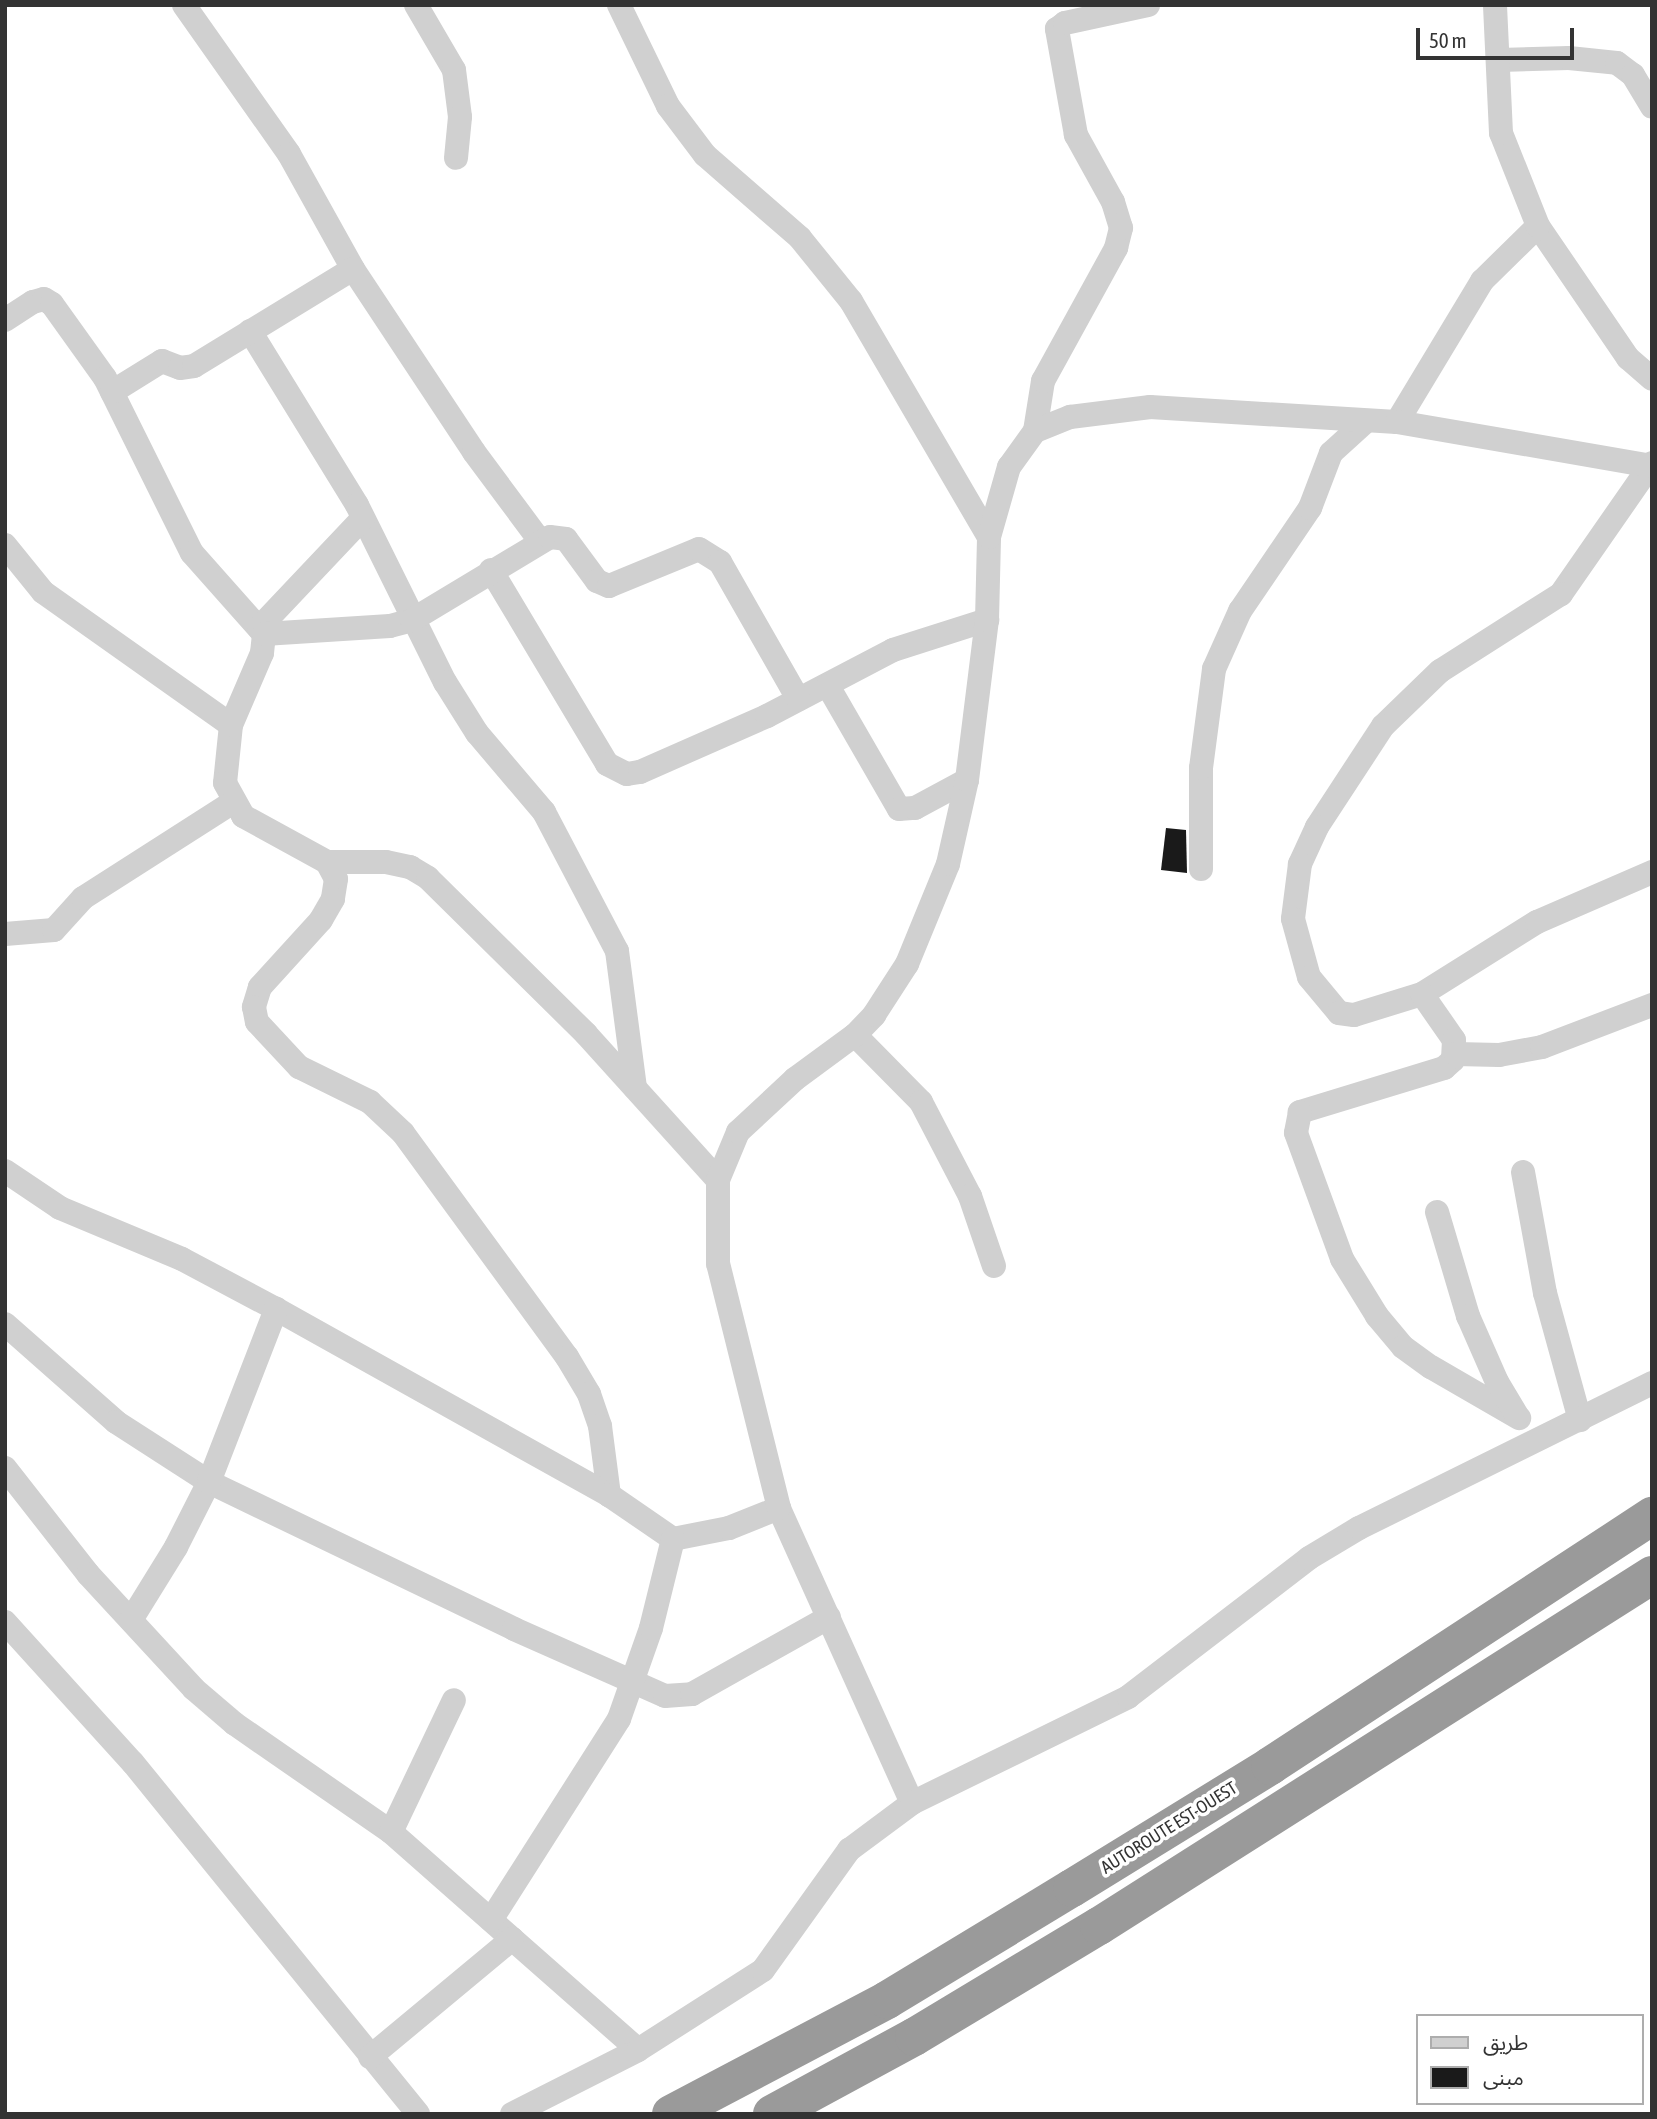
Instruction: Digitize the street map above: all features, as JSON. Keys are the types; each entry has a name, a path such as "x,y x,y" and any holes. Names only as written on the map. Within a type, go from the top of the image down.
{"highway":[{"name":"AUTOROUTE EST-OUEST","path":"671,2114 887,2000 1072,1888 1270,1766 1652,1516"},
{"path":"772,2114 914,2037 1099,1926 1652,1575"}],"street":[{"path":"184,5 289,154 353,269 474,452 540,541"},
{"path":"416,5 454,70 460,117 456,158"},
{"path":"619,5 668,106 705,155 800,238 851,301 989,537"},
{"path":"912,1803 779,1507 718,1264 718,1180 738,1132 795,1079 855,1035 874,1015 907,964 948,864 967,779 987,621 989,537 1009,467 1035,431 1043,381 1116,248 1121,228 1112,202 1076,135 1057,29 1065,23 1148,5"},
{"path":"1494,5 1499,60 1500,133 1538,226 1628,358 1652,379"},
{"path":"1499,60 1569,58 1617,64 1633,75 1652,107"},
{"path":"1397,422 1482,281 1538,226"},
{"path":"112,392 162,361 180,368 194,366 353,269"},
{"path":"5,320 33,302 44,299 52,303 112,392 192,553 261,631 262,653 230,725 225,783 243,816 327,862 386,862 410,867 428,878 635,1088 718,1180"},
{"path":"250,331 363,518 412,620 477,733 544,812 617,951 635,1088"},
{"path":"1035,431 1070,416 1150,407 1397,422 1651,465 1561,594 1440,671 1383,726 1335,796 1300,864 1293,919 1309,977 1324,999 1339,1013 1354,1015 1422,994 1537,922 1652,872"},
{"path":"1201,869 1201,768 1214,669 1240,611 1310,508 1331,453 1366,421"},
{"path":"261,631 363,518"},
{"path":"261,631 390,626 412,620 540,541 560,536 566,539 597,581 609,586 688,552 712,553 798,699"},
{"path":"5,545 43,592 230,725"},
{"path":"491,570 607,764 616,770 640,772 828,686 893,650 987,621"},
{"path":"828,686 899,809 915,808 967,779"},
{"path":"5,933 54,930 83,898 233,802"},
{"path":"327,862 335,878 333,899 321,920 260,986 254,1007 257,1023 299,1067 370,1102 404,1133 567,1357 589,1394 600,1426 609,1495"},
{"path":"1422,994 1447,1026 1456,1054"},
{"path":"1456,1054 1499,1055 1542,1046 1652,1005"},
{"path":"855,1035 921,1102 970,1196 994,1266"},
{"path":"1456,1054 1444,1069 1300,1112 1296,1132 1342,1259 1377,1316 1422,1360 1519,1418"},
{"path":"5,1171 60,1208 182,1259 276,1309 609,1495 673,1539 729,1528 779,1507"},
{"path":"1522,1172 1545,1293 1580,1420"},
{"path":"1437,1212 1468,1317 1496,1382 1535,1442"},
{"path":"131,1620 176,1547 209,1482 276,1309"},
{"path":"5,1324 116,1422 209,1482 514,1629 635,1679 665,1696 692,1694 829,1617"},
{"path":"512,2114 638,2050 763,1970 849,1850 912,1803 1128,1697 1309,1558 1359,1528 1652,1383"},
{"path":"5,1468 131,1620 194,1689 235,1724 391,1832 638,2050"},
{"path":"491,1920 574,1795 619,1719 635,1679 673,1539"},
{"path":"5,1622 133,1763 418,2114"},
{"path":"391,1832 454,1700"},
{"path":"370,2057 512,1939"}],"building":[{"path":"1166,828 1186,830 1187,873 1161,870"}]}
